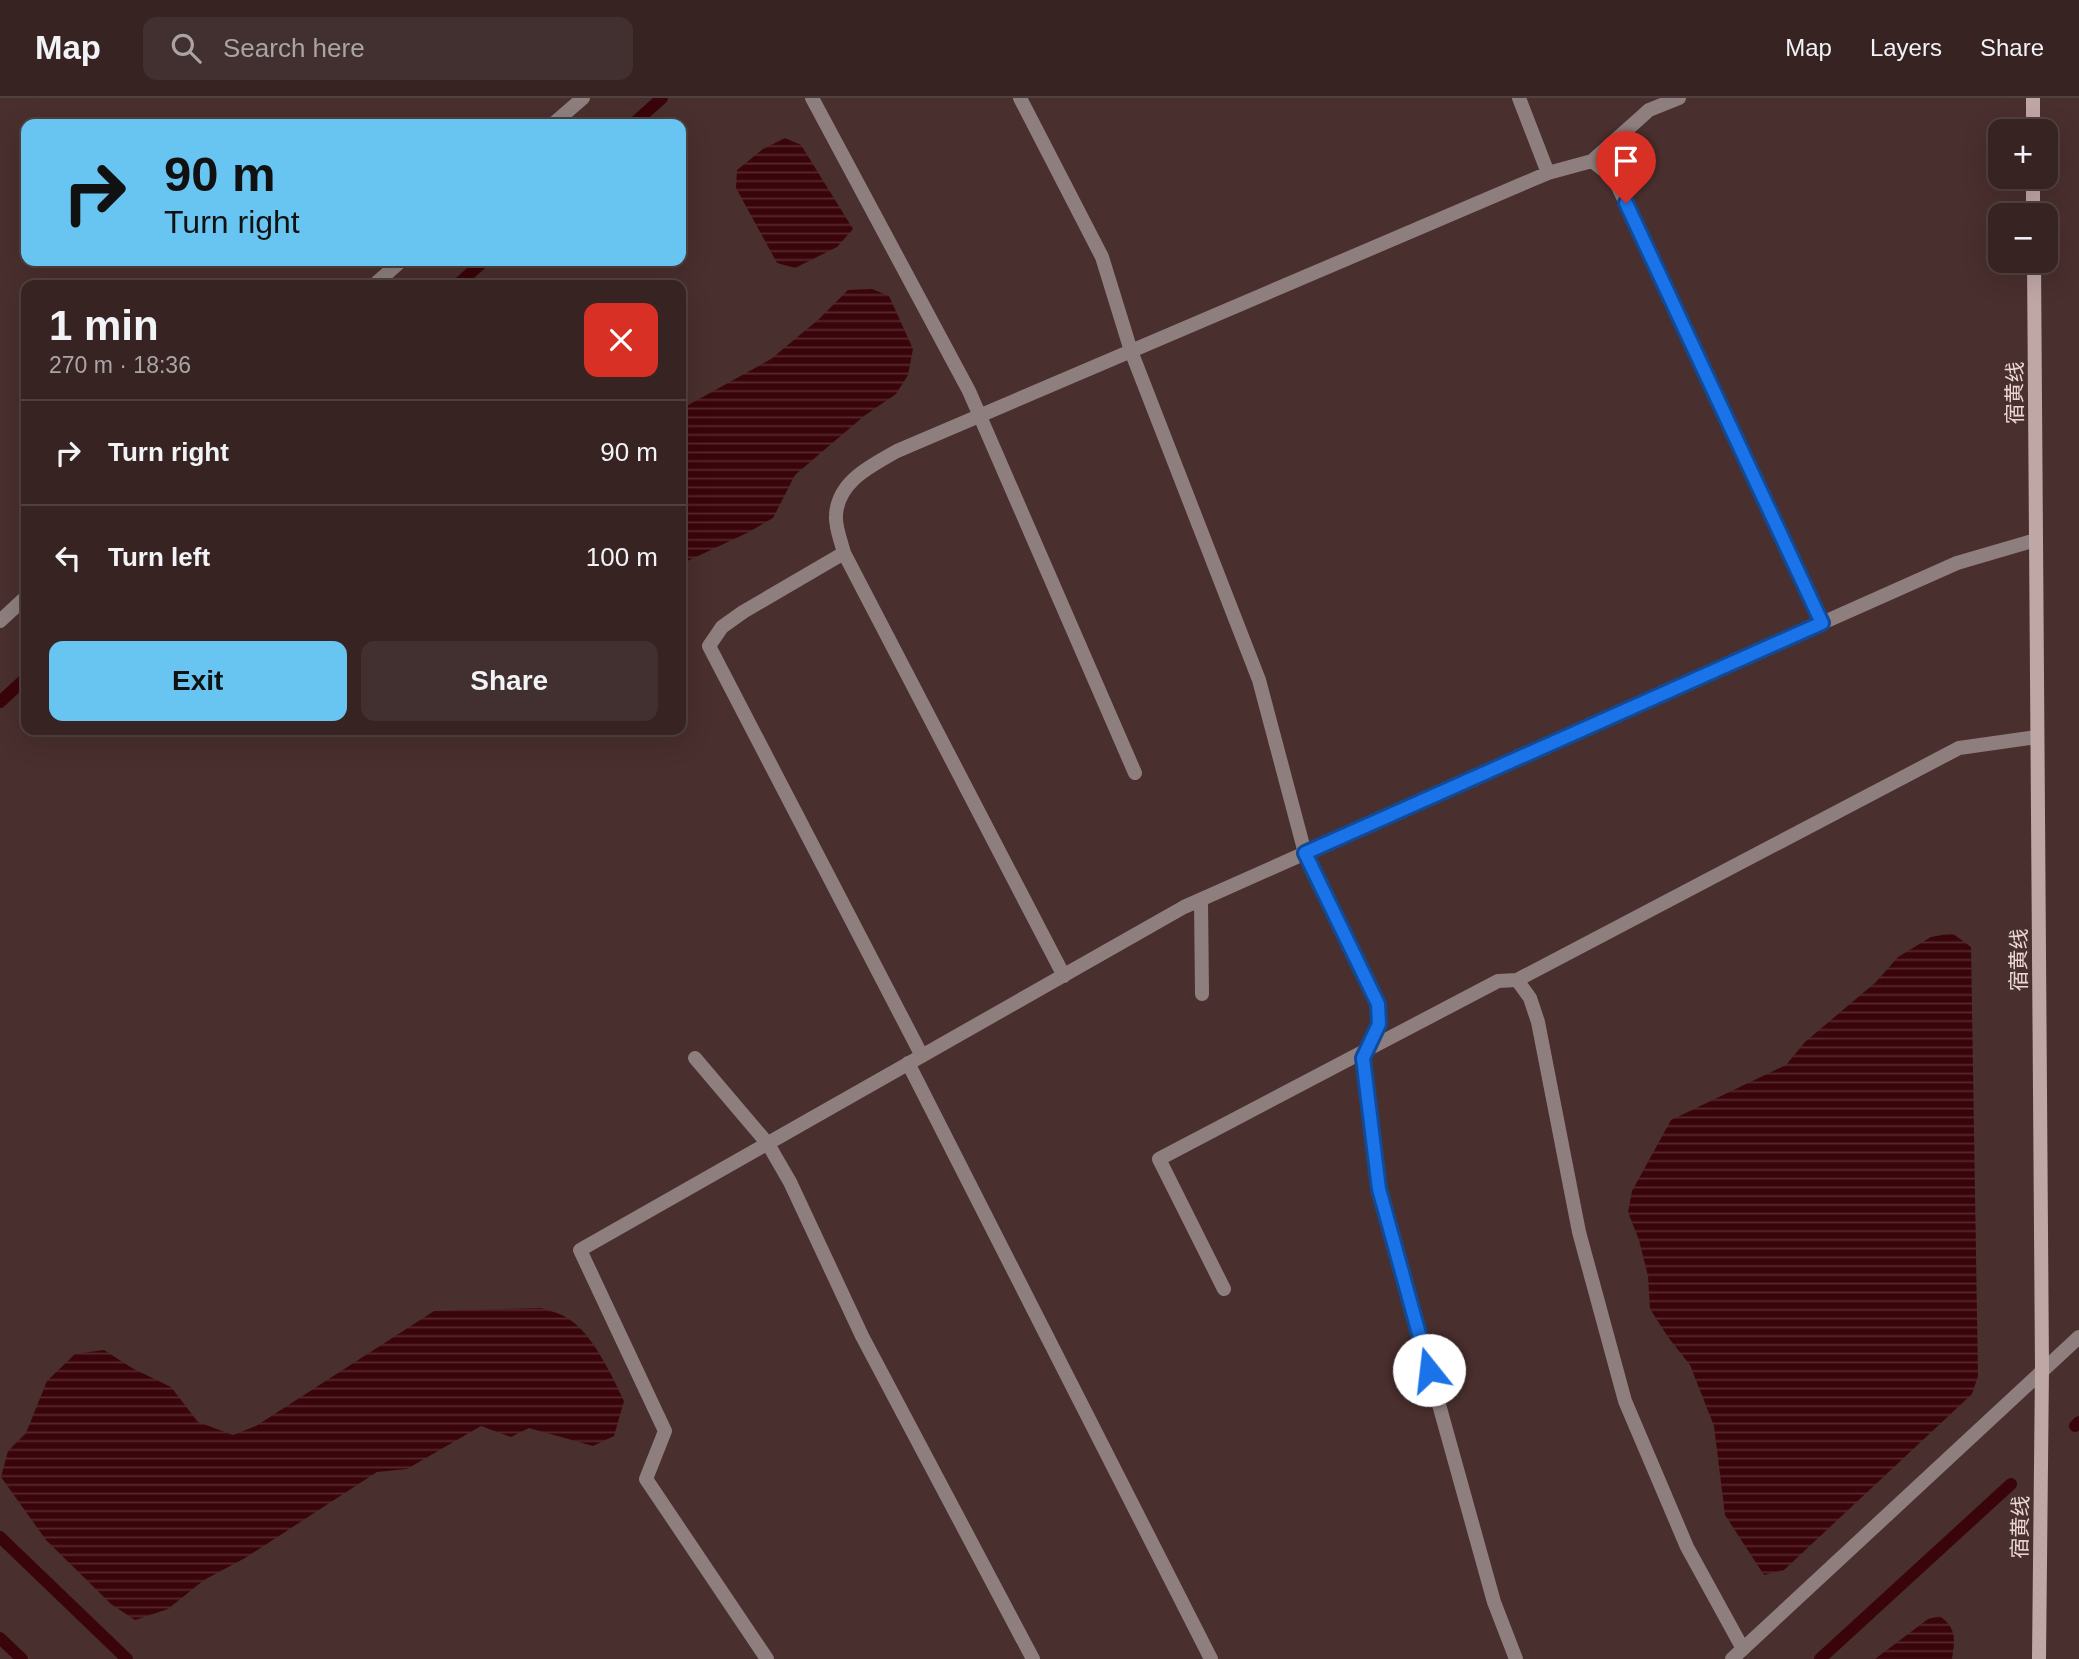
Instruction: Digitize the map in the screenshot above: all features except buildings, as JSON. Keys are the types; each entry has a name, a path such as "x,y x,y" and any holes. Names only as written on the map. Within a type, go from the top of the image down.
{"main road":[{"path":"2033,98 2033,119"},
{"name":"宿黄线","path":"2034,273 2042,1369 2039,1659"}],"street":[{"path":"559,119 583,98"},
{"path":"812,98 963,379 1135,773"},
{"path":"1020,98 1102,257 1131,351 1259,680 1305,853 1378,1004 1379,1024 1363,1058 1379,1189 1494,1602 1516,1659"},
{"path":"1519,98 1548,173"},
{"path":"1064,976 844,553 836,516 841,492 864,470 897,451 1548,173 1592,161 1649,110 1679,98"},
{"path":"1592,161 1614,178 1822,623"},
{"path":"380,280 395,266"},
{"path":"767,1659 646,1479 665,1431 580,1250 1201,900 1957,563 2036,540"},
{"path":"844,553 743,612 722,627 709,646 922,1056"},
{"path":"0,621 21,602"},
{"path":"1224,1289 1159,1158 1498,981 1517,980 1959,748 2037,737"},
{"path":"1201,900 1202,994"},
{"path":"1517,980 1530,998 1538,1022 1579,1232 1625,1401 1687,1547 1738,1654 2079,1336"},
{"path":"695,1058 768,1144 790,1182 862,1336 1033,1659"},
{"path":"908,1063 1211,1659"}],"shaded area":[{"path":"785,138 801,145 853,229 837,247 795,268 777,263 736,188 737,170 763,149"},
{"path":"872,289 889,296 913,349 908,375 896,394 864,416 795,475 773,518 686,562 686,406 771,359 819,319 848,290"},
{"path":"1952,933 1971,947 1978,1376 1972,1394 1784,1570 1764,1575 1725,1515 1714,1426 1690,1365 1650,1309 1648,1276 1639,1240 1628,1212 1632,1191 1671,1120 1786,1065 1805,1042 1876,982 1898,957 1931,937"},
{"path":"541,1308 561,1315 585,1333 607,1367 624,1401 614,1436 593,1446 529,1428 511,1437 481,1426 407,1469 377,1472 245,1558 204,1580 168,1609 135,1620 111,1604 46,1540 1,1477 8,1451 26,1433 47,1381 75,1354 104,1350 132,1368 171,1387 198,1422 233,1435 256,1426 434,1311"},
{"path":"1940,1616 1954,1635 1952,1659 1875,1659 1928,1619"}],"waterway":[{"path":"639,119 662,98"},
{"path":"463,280 478,266"},
{"path":"0,702 21,683"},
{"path":"2075,1426 2079,1422"},
{"path":"1820,1659 2011,1484"},
{"path":"0,1537 127,1659"},
{"path":"0,1638 22,1659"}],"route":[{"path":"1429,1370 1379,1189 1363,1058 1379,1024 1378,1004 1305,853 1822,623 1626,203"}]}
